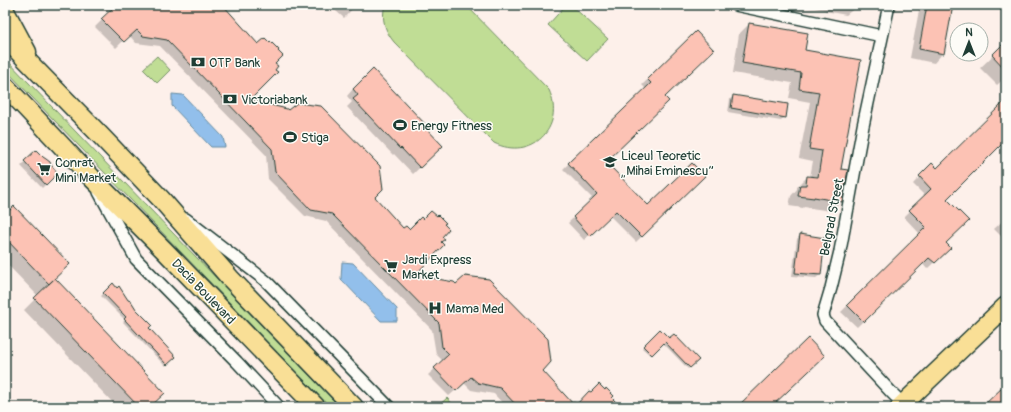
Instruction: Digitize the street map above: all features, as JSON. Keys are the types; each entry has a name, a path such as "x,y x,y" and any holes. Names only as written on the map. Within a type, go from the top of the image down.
{"main road":[{"path":"5,11 34,67"},
{"path":"7,44 34,67 161,199 230,278 354,407"},
{"name":"Dacia Boulevard","path":"5,86 91,178 164,250 316,407"},
{"path":"902,406 1006,306"}],"street":[{"path":"735,5 882,36"},
{"name":"Belgrad Street","path":"889,5 863,126 840,251 831,288 822,315 825,321 891,392 902,406"},
{"name":"Dacia Boulevard","path":"91,178 136,259 238,362 279,407"},
{"path":"161,199 266,281 389,407"}],"green space":[{"path":"385,5 466,5 549,90 553,104 553,117 549,128 542,138 521,148 508,147 494,143 394,42 388,34 385,25 383,15"},
{"path":"566,5 571,5 608,39 587,61 548,25"},
{"path":"157,56 170,70 157,83 143,69"},
{"path":"5,58 340,407 330,407 5,69"},
{"path":"447,398 455,407 437,407"}],"water":[{"path":"172,94 183,95 223,137 225,147 211,147 172,106"},
{"path":"342,262 353,263 397,309 397,321 381,321 341,279"}],"building":[{"path":"116,5 223,5 258,44 265,38 270,43 271,42 283,56 275,64 278,66 275,70 278,72 250,100 288,110 297,103 321,106 380,166 383,189 375,197 403,228 406,226 409,229 421,217 423,219 431,211 437,216 438,215 446,223 444,224 449,229 442,237 445,239 441,242 444,245 415,275 454,282 456,284 465,276 489,279 548,339 551,362 543,371 575,406 589,391 591,392 599,384 605,390 606,388 614,396 612,398 621,407 518,407 500,388 478,383 471,377 456,391 434,368 449,354 442,347 439,323 332,214 311,210 275,172 272,149 167,40 143,36 137,30 124,42 101,19"},
{"path":"927,5 953,5 944,54 919,49"},
{"path":"749,23 808,33 805,50 861,60 841,169 848,170 842,202 798,196 800,185 806,185 807,176 818,177 822,151 809,149 819,92 799,89 801,73 742,63"},
{"path":"696,31 714,50 665,97 669,101 606,162 648,205 692,163 705,176 642,237 616,211 590,236 573,217 597,194 568,163 651,83 647,79"},
{"path":"1006,41 1006,70 992,55"},
{"path":"373,69 427,126 425,127 443,146 420,168 353,99 358,95 353,89"},
{"path":"733,95 788,104 786,118 731,108"},
{"path":"1006,100 1006,140 947,199 969,221 946,243 951,248 935,263 929,258 864,322 847,305 926,227 909,210 931,189 919,176 932,163 937,168"},
{"path":"36,150 50,162 58,173 46,185 24,161"},
{"path":"14,206 70,264 49,284 5,238 5,215"},
{"path":"800,234 825,238 821,275 795,273"},
{"path":"55,278 165,393 150,407 139,407 34,298"},
{"path":"113,283 117,288 119,286 128,300 131,301 136,309 152,325 149,328 176,357 167,365 124,319 126,317 103,293"},
{"path":"660,329 669,338 674,334 699,360 690,368 665,342 652,355 643,346"},
{"path":"808,338 825,356 771,407 737,407"},
{"path":"1006,384 1006,407 982,407"}],"place":[{"name":"OTP Bank","path":"198,62"},
{"name":"Victoriabank","path":"230,99"},
{"name":"Energy Fitness","path":"400,125"},
{"name":"Stiga","path":"290,137"},
{"name":"Liceul Teoretic „Mihai Eminescu”","path":"610,162"},
{"name":"Conrat Mini Market","path":"44,169"},
{"name":"Jardi Express Market","path":"391,266"},
{"name":"Mama Med","path":"435,308"}]}
